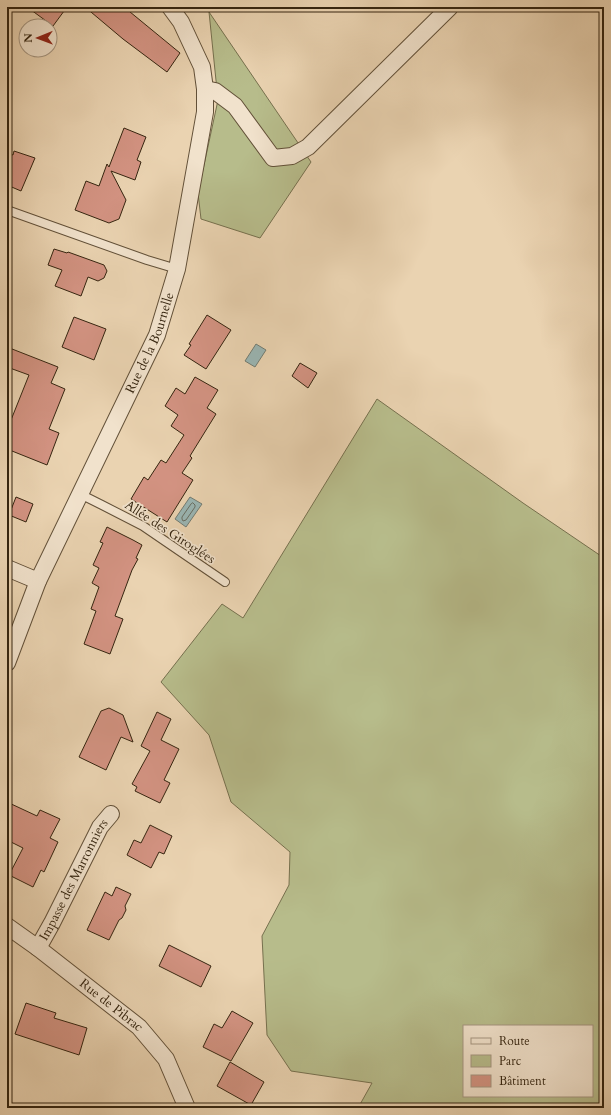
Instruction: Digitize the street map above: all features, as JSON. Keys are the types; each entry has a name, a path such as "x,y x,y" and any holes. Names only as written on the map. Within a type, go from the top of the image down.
{"street":[{"name":"Rue de la Bournelle","path":"7,663 38,581 157,334 177,269 205,112 205,89 202,67 181,22 170,7"},
{"path":"205,89 215,91 235,106 273,158 292,156 308,147 450,7"},
{"path":"7,568 38,581"},
{"name":"Impasse des Marronniers","path":"38,948 100,827 111,814"},
{"name":"Rue de Pibrac","path":"7,926 38,948 139,1027 166,1059 187,1108"}],"lane":[{"path":"7,210 147,260 177,269"},
{"name":"Allée des Giroglées","path":"80,494 143,526 225,582"}],"green space":[{"path":"209,12 311,162 260,238 201,219 198,193 218,100"},
{"path":"377,399 523,503 604,558 604,1108 358,1108 372,1083 291,1071 267,1035 262,936 289,885 290,852 231,802 209,735 161,682 222,604 243,618"}],"water":[{"path":"256,344 266,350 255,367 245,361"},
{"path":"190,497 202,504 186,527 175,519"}],"building":[{"path":"27,7 67,7 58,19 58,18 42,18"},
{"path":"85,7 124,7 180,53 167,72 123,39"},
{"path":"124,128 146,137 137,160 141,162 135,180 111,171 126,200 119,219 109,223 75,210 86,181 99,186 107,164 109,167"},
{"path":"14,151 35,158 21,191 7,185 7,153 13,155"},
{"path":"54,249 68,252 104,265 107,271 104,278 98,281 88,277 81,296 55,286 62,270 48,265"},
{"path":"207,315 231,330 206,369 184,355"},
{"path":"74,317 106,329 94,360 62,347"},
{"path":"7,347 58,367 51,383 65,389 49,429 59,433 47,465 7,449 7,430 29,375 7,367"},
{"path":"300,363 317,373 308,388 292,376"},
{"path":"195,377 218,390 207,408 216,414 190,456 192,458 182,473 193,480 167,522 131,499 144,477 148,480 161,460 166,463 184,435 171,426 178,415 165,406 176,388 185,394"},
{"path":"16,497 33,504 26,522 9,515"},
{"path":"107,527 142,545 136,558 138,559 132,570 115,616 123,619 110,654 84,644 96,611 91,609 99,587 92,583 99,568 93,565 103,543 100,542"},
{"path":"109,708 123,715 133,742 121,737 106,770 79,757 101,711"},
{"path":"157,712 171,719 161,740 179,749 164,780 170,783 160,803 135,791 137,787 132,784 150,751 141,746"},
{"path":"7,802 37,816 40,810 60,819 50,838 58,842 44,872 41,870 33,887 9,875 23,848 7,840"},
{"path":"150,825 172,836 164,854 159,852 151,868 127,855 134,840 141,843"},
{"path":"116,887 131,894 125,906 126,910 109,940 87,930 105,892 112,896"},
{"path":"169,945 211,966 201,987 159,966"},
{"path":"26,1003 56,1013 54,1018 87,1028 79,1055 15,1034"},
{"path":"232,1011 253,1023 231,1061 203,1047 214,1024 222,1028"},
{"path":"230,1062 264,1082 251,1105 217,1086"}]}
